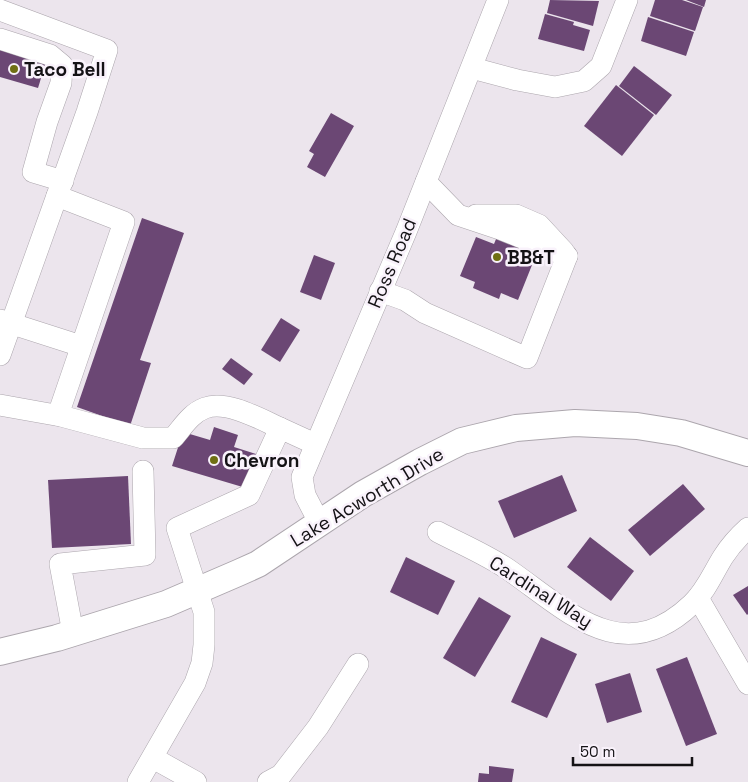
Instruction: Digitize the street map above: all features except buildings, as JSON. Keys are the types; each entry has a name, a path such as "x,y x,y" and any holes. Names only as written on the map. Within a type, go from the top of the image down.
{"main road":[{"name":"Lake Acworth Drive","path":"0,652 74,633 198,592 258,564 364,494 420,462 462,441 516,428 575,424 636,426 681,433 748,453"}],"street":[{"name":"Ross Road","path":"320,524 305,495 302,477 426,182 498,0"},
{"path":"472,68 517,80 556,87 584,81 601,66 627,0"},
{"path":"0,12 107,50 60,188 5,322 0,355"},
{"path":"0,39 50,55 62,65 61,83 47,122 33,172 124,222 58,415"},
{"path":"380,291 405,300 425,313 527,358 565,263 500,229 456,219 426,182"},
{"path":"5,322 81,346"},
{"path":"0,406 58,415 144,438 173,438 192,417 205,408 224,406 315,444"},
{"path":"138,782 195,683 202,663 204,612 177,528 249,495 280,428"},
{"path":"74,633 60,564 144,555 143,471"},
{"name":"Cardinal Way","path":"438,532 506,568 584,623 615,633 628,634 645,632 661,626 675,618 698,598 732,544 748,528"},
{"path":"698,598 748,684"},
{"path":"268,782 281,775 318,728 358,664"},
{"path":"153,758 196,782"}],"place":[{"name":"Taco Bell","path":"14,69"},
{"name":"BB&T","path":"497,257"},
{"name":"Chevron","path":"214,460"}]}
